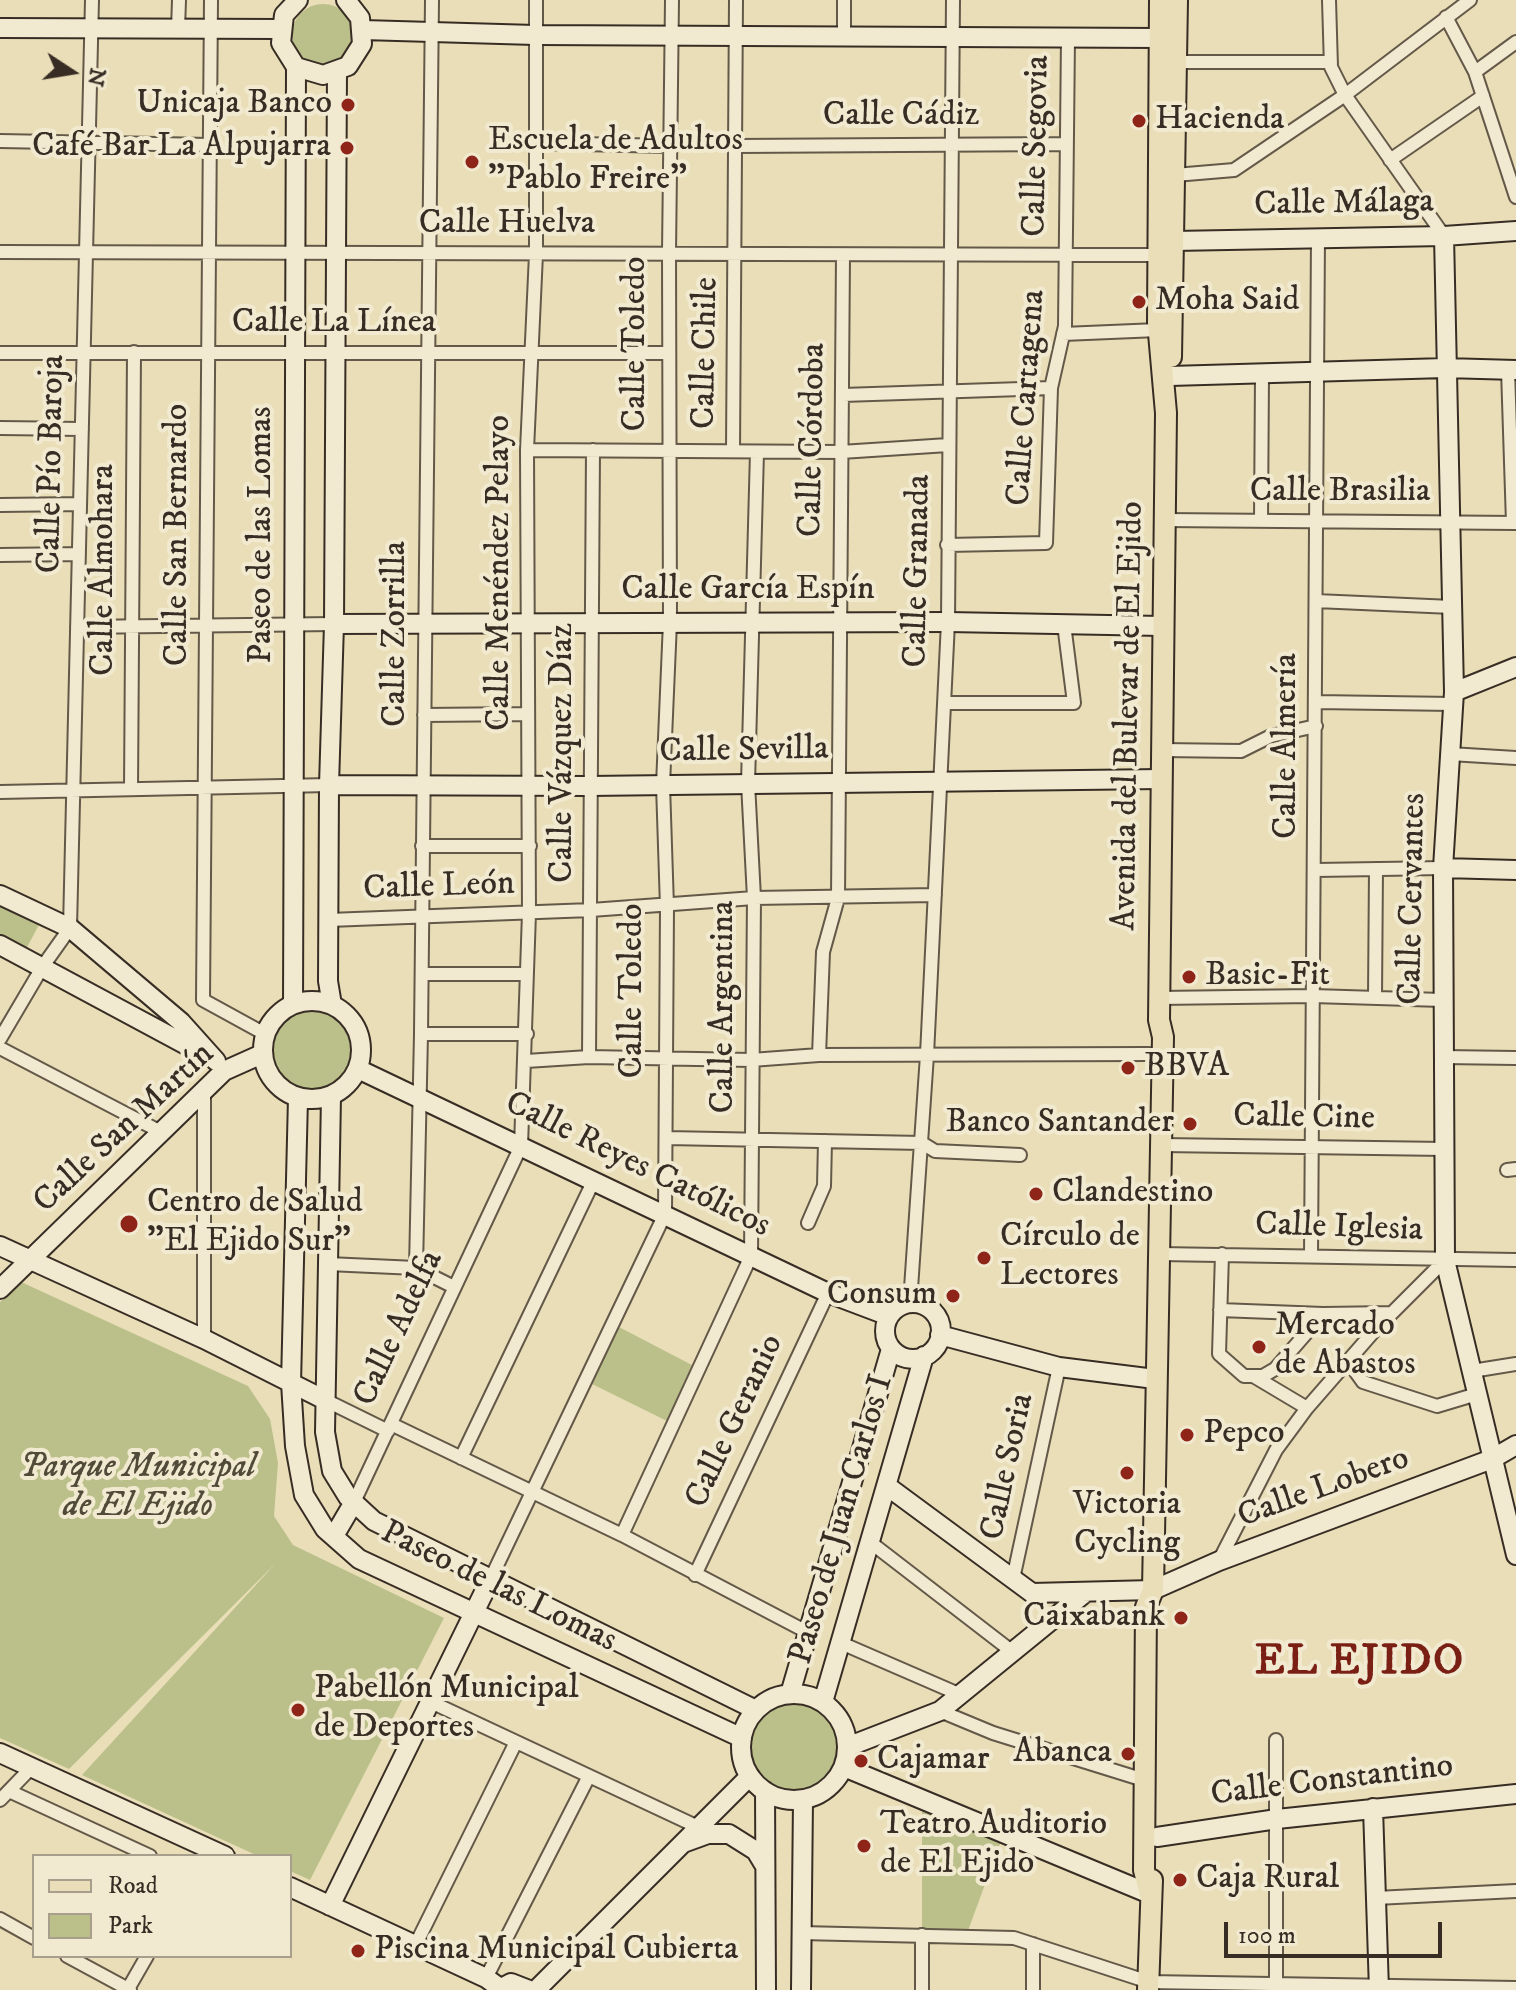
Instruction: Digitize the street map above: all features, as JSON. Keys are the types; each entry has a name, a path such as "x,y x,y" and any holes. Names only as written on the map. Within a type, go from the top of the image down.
{"main road":[{"name":"Avenida del Bulevar de El Ejido","path":"1150,1894 1144,1870 1146,1607 1153,1590 1160,1254 1162,626 1175,175 1168,62 1160,38 1160,0"},
{"name":"Avenida del Bulevar de El Ejido","path":"1166,413 1158,330 1158,255 1168,62 1177,0"},
{"name":"Avenida del Bulevar de El Ejido","path":"1158,1334 1147,1262 1149,1054 1159,1020"},
{"name":"Avenida del Bulevar de El Ejido","path":"1149,1054 1155,1069 1156,1104 1162,1106"},
{"name":"Avenida del Bulevar de El Ejido","path":"1149,1208 1160,1254"},
{"name":"Avenida del Bulevar de El Ejido","path":"1148,1986 1150,1894 1157,1837 1159,1605 1153,1590"},
{"name":"Avenida del Bulevar de El Ejido","path":"1144,1788 1157,1837"}],"street":[{"name":"Calle Pío Baroja","path":"70,928 92,0"},
{"path":"178,29 179,0"},
{"name":"Calle San Bernardo","path":"211,0 203,1000 265,1034"},
{"path":"298,0 284,15 280,29 286,56 296,67 323,75 337,72 357,56 363,30 360,18 346,0"},
{"name":"Calle Zorrilla","path":"416,1268 432,0"},
{"name":"Calle Menéndez Pelayo","path":"521,1146 527,1034 530,846 527,450 536,254 536,0"},
{"name":"Calle Toledo","path":"330,1906 665,1214 667,907 663,785 670,622 669,146 672,0"},
{"name":"Calle Chile","path":"733,451 736,0"},
{"path":"844,0 844,36"},
{"name":"Calle Granada","path":"910,1303 927,1055 948,622 953,0"},
{"path":"1329,0 1331,62 1345,95 1444,236"},
{"path":"1175,175 1234,170 1345,95 1470,0"},
{"path":"1446,17 1475,72 1516,197"},
{"path":"0,28 280,29"},
{"path":"363,30 535,35 1160,38"},
{"name":"Calle Segovia","path":"1064,256 1068,37"},
{"path":"1475,72 1515,44"},
{"path":"1168,62 1331,62"},
{"name":"Paseo de las Lomas","path":"293,1004 296,67"},
{"name":"Paseo de las Lomas","path":"332,1005 328,981 329,785 334,624 337,72"},
{"path":"1390,160 1483,96"},
{"path":"0,141 210,145"},
{"path":"536,143 669,146"},
{"name":"Calle Cádiz","path":"736,146 1066,144"},
{"name":"Calle Málaga","path":"1174,241 1444,236 1516,231"},
{"name":"Calle Cervantes","path":"1444,236 1453,698 1443,868 1445,1260 1515,1549"},
{"name":"Calle Almería","path":"1311,1255 1318,237"},
{"name":"Calle Huelva","path":"0,252 1158,255"},
{"name":"Calle Córdoba","path":"819,1055 823,952 838,898 843,255"},
{"name":"Calle Cartagena","path":"947,545 1046,543 1051,388 1063,334 1064,256"},
{"name":"Avenida del Bulevar de El Ejido","path":"1158,301 1170,376"},
{"path":"1063,334 1158,330"},
{"name":"Calle Almohara","path":"131,789 134,352"},
{"name":"Calle La Línea","path":"0,353 669,353"},
{"path":"1170,376 1445,368 1512,370 1515,523"},
{"path":"1261,521 1262,375"},
{"path":"843,395 1051,388"},
{"path":"0,428 82,429"},
{"path":"527,450 841,452 948,445"},
{"name":"Calle Vázquez Díaz","path":"589,1057 593,450"},
{"name":"Calle Argentina","path":"622,1535 751,1256 754,898 748,783 757,452"},
{"path":"0,505 80,504"},
{"name":"Calle Brasilia","path":"1164,520 1515,523"},
{"path":"0,555 79,554"},
{"path":"1316,601 1452,607"},
{"name":"Calle García Espín","path":"334,624 948,622 1162,626"},
{"path":"77,627 334,624"},
{"path":"945,703 1074,703 1064,624"},
{"path":"1316,702 1453,698 1516,667"},
{"path":"424,715 528,714"},
{"path":"1162,750 1241,751 1271,736 1316,726"},
{"path":"1450,754 1516,758"},
{"name":"Calle Sevilla","path":"329,785 589,786 1161,779"},
{"path":"0,792 329,785"},
{"path":"422,846 530,846"},
{"path":"1375,997 1376,869"},
{"path":"1316,870 1516,870"},
{"path":"0,895 70,928 181,1022 220,1066"},
{"name":"Calle León","path":"329,920 667,907 754,898 935,895"},
{"path":"0,1039 43,966 70,928"},
{"path":"0,945 220,1066"},
{"path":"422,974 527,974"},
{"path":"1159,998 1313,996 1442,1000"},
{"path":"320,1001 332,1005 355,1025 361,1054 358,1069 342,1090 331,1096 298,1098 273,1082 262,1054 265,1034 274,1018 293,1004 320,1001"},
{"path":"421,1034 527,1034"},
{"path":"0,1048 161,1132"},
{"name":"Calle San Martín","path":"0,1289 204,1090 220,1066 262,1054"},
{"path":"526,1061 589,1057 751,1060 819,1055 1149,1054"},
{"path":"1443,1057 1516,1058"},
{"name":"Calle Reyes Católicos","path":"358,1069 828,1293 889,1316"},
{"path":"204,1090 204,1339"},
{"name":"Paseo de las Lomas","path":"331,1096 325,1432 332,1471 354,1502 374,1521 756,1710"},
{"name":"Paseo de las Lomas","path":"298,1098 291,1383 295,1446 304,1495 334,1536 359,1559 742,1738"},
{"path":"667,1138 922,1143 935,1151 1020,1155"},
{"path":"808,1223 824,1186 825,1141"},
{"name":"Calle Cine","path":"1162,1145 1445,1149"},
{"name":"Calle Adelfa","path":"334,1536 390,1428 521,1146"},
{"path":"461,1458 594,1180"},
{"path":"0,1246 204,1339 325,1400 461,1458 622,1535 807,1632"},
{"name":"Calle Iglesia","path":"1160,1254 1516,1260"},
{"path":"1222,1254 1219,1354 1244,1376 1263,1376 1275,1369 1323,1314"},
{"path":"1219,1561 1276,1450 1307,1408 1392,1313 1445,1260"},
{"path":"328,1264 416,1268 454,1287"},
{"name":"Calle Geranio","path":"695,1575 828,1293"},
{"path":"910,1303 933,1312 940,1335 937,1344 924,1356 906,1358 891,1349 885,1333 889,1316 910,1303"},
{"path":"1220,1310 1392,1313"},
{"path":"940,1335 1059,1367 1155,1379"},
{"name":"Paseo de Juan Carlos I","path":"790,1694 891,1349"},
{"name":"Paseo de Juan Carlos I","path":"823,1702 924,1356"},
{"path":"1348,1361 1363,1382 1437,1406 1477,1394"},
{"path":"1472,1371 1516,1364"},
{"name":"Calle Soria","path":"1013,1579 1059,1367"},
{"path":"1254,1376 1307,1408"},
{"name":"Calle Lobero","path":"1153,1590 1219,1561 1492,1459 1516,1445"},
{"path":"887,1486 1032,1593 1153,1590"},
{"path":"870,1542 1014,1653"},
{"path":"847,1747 940,1711 1086,1592"},
{"path":"841,1643 961,1695"},
{"path":"790,1694 808,1695 823,1702 840,1722 847,1747 844,1767 827,1788 803,1800 777,1797 765,1791 750,1776 744,1764 742,1738 756,1710 778,1696 790,1694"},
{"path":"431,1702 698,1827"},
{"path":"940,1711 1144,1788"},
{"path":"1276,1740 1276,1987"},
{"path":"415,1946 516,1742"},
{"path":"0,1753 206,1852"},
{"path":"844,1767 1150,1894"},
{"path":"31,1768 4,1796 145,1854"},
{"path":"495,1986 589,1776"},
{"path":"536,1990 750,1776"},
{"path":"765,1791 766,1990"},
{"name":"Calle Constantino","path":"1157,1837 1277,1819 1516,1794"},
{"path":"801,1990 803,1800"},
{"path":"1373,1808 1379,1987"},
{"path":"684,1842 708,1834 729,1834 756,1851 765,1866"},
{"path":"292,1888 495,1986 517,1983 529,1990"},
{"path":"1376,1898 1516,1891"},
{"path":"0,1919 32,1937"},
{"path":"801,1933 1014,1938 1148,1986 1516,1988"},
{"path":"922,1935 922,1990"},
{"path":"1033,1944 1033,1990"},
{"path":"71,1958 129,1989 146,1958"}],"green space":[{"path":"323,4 345,13 354,35 345,57 323,66 301,57 292,35 301,13"},
{"path":"0,902 41,921 25,951 0,938"},
{"path":"311,1007 335,1014 347,1026 354,1050 347,1074 335,1086 311,1093 287,1086 275,1074 268,1050 275,1026 287,1014"},
{"name":"Parque Municipal de El Ejido","path":"21,1282 248,1386 270,1419 278,1463 274,1516 293,1545 444,1618 310,1880 292,1872 292,1854 254,1854 82,1775 275,1564 69,1769 0,1738 0,1302"},
{"path":"617,1326 692,1365 667,1421 590,1383"},
{"path":"794,1701 812,1705 826,1715 836,1729 840,1747 836,1765 826,1779 812,1789 794,1793 776,1789 762,1779 752,1765 748,1747 752,1729 762,1715 776,1705"},
{"path":"922,1799 1004,1833 966,1936 922,1935"}],"place":[{"name":"Unicaja Banco","path":"348,105"},
{"name":"Hacienda","path":"1139,121"},
{"name":"Café Bar La Alpujarra","path":"347,148"},
{"name":"Escuela de Adultos \"Pablo Freire\"","path":"472,162"},
{"name":"Moha Said","path":"1139,302"},
{"name":"Basic-Fit","path":"1189,977"},
{"name":"BBVA","path":"1128,1068"},
{"name":"Banco Santander","path":"1190,1124"},
{"name":"Clandestino","path":"1036,1194"},
{"name":"Centro de Salud \"El Ejido Sur\"","path":"129,1224"},
{"name":"Círculo de Lectores","path":"984,1258"},
{"name":"Consum","path":"953,1296"},
{"name":"Mercado de Abastos","path":"1259,1347"},
{"name":"Pepco","path":"1187,1435"},
{"name":"Victoria Cycling","path":"1127,1473"},
{"name":"Caixabank","path":"1181,1618"},
{"name":"Pabellón Municipal de Deportes","path":"298,1710"},
{"name":"Abanca","path":"1128,1754"},
{"name":"Cajamar","path":"861,1761"},
{"name":"Teatro Auditorio de El Ejido","path":"864,1846"},
{"name":"Caja Rural","path":"1180,1880"},
{"name":"Piscina Municipal Cubierta","path":"358,1951"}],"district":[{"name":"EL EJIDO","path":"1360,1664"}]}
